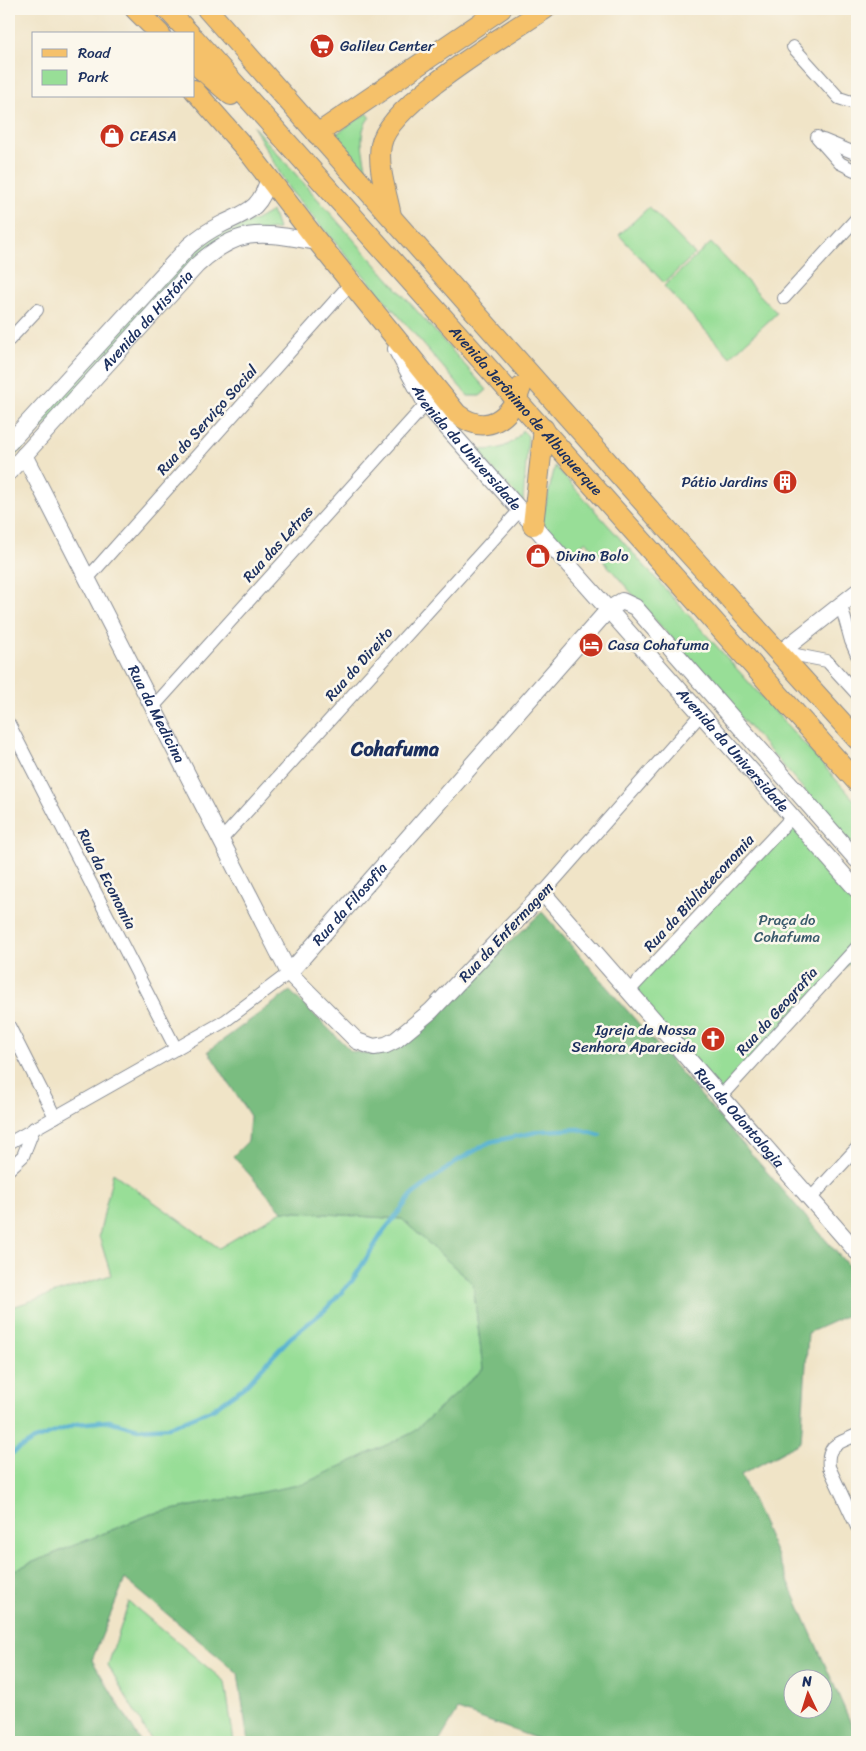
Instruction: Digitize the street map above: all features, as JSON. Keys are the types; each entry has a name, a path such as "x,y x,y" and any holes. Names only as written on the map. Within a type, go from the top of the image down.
{"main road":[{"path":"135,9 157,32"},
{"path":"167,9 188,32"},
{"name":"Avenida Jerônimo de Albuquerque","path":"207,9 683,546 781,652 857,739"},
{"path":"317,134 502,9"},
{"path":"391,218 380,156 382,139 390,123 408,104 436,83 545,9"},
{"name":"Avenida Jerônimo de Albuquerque","path":"195,39 517,398 857,782"},
{"path":"195,64 280,133"},
{"name":"Avenida da Universidade","path":"195,91 269,177 381,321 457,414 464,420 476,424 495,422 506,414 517,398 527,369"},
{"path":"527,518 544,429"}],"street":[{"path":"793,48 839,98 851,102 857,100"},
{"path":"817,137 857,154 855,176 840,163 817,137"},
{"name":"Avenida da História","path":"9,443 189,246 210,230 247,213 257,205 263,196 269,177"},
{"path":"247,213 249,225 256,234"},
{"path":"784,298 857,218"},
{"name":"Avenida da História","path":"9,472 197,265 230,241 256,234 276,235 318,242"},
{"name":"Rua do Serviço Social","path":"88,579 351,283"},
{"path":"9,340 37,310"},
{"name":"Avenida da Universidade","path":"381,321 426,404 827,856 854,880"},
{"name":"Rua das Letras","path":"153,706 426,404"},
{"name":"Rua da Medicina","path":"24,455 289,973"},
{"name":"Rua do Direito","path":"221,840 527,518"},
{"path":"781,652 857,592"},
{"name":"Avenida da Universidade","path":"608,610 622,601 635,607 857,860"},
{"path":"841,605 857,655"},
{"name":"Rua da Filosofia","path":"9,1143 225,1021 289,973 608,610"},
{"path":"781,652 827,661 857,694"},
{"name":"Rua da Enfermagem","path":"289,973 356,1041 374,1047 386,1045 396,1040 431,1011 543,893 701,714"},
{"name":"Rua da Economia","path":"9,724 176,1049"},
{"name":"Rua da Biblioteconomia","path":"629,991 792,817"},
{"path":"827,856 842,843"},
{"name":"Rua da Odontologia","path":"543,893 857,1252"},
{"name":"Rua da Geografia","path":"721,1096 857,947"},
{"path":"9,1026 54,1117"},
{"path":"9,1169 23,1156 34,1128"},
{"path":"810,1199 857,1148"},
{"path":"857,1435 833,1446 828,1456 828,1467 857,1527"}],"green space":[{"path":"367,113 370,117 363,129 362,135 366,168 364,170 333,136"},
{"path":"253,126 487,390 480,396 468,396 289,189"},
{"path":"649,207 695,254 664,283 619,235"},
{"path":"272,211 278,229 231,235 9,462 9,452 178,267 215,236 256,220"},
{"path":"711,243 777,313 730,357 664,286"},
{"path":"522,430 528,436 523,502 474,449 489,450 508,445"},
{"path":"555,466 857,803 857,850 586,541 569,556 541,524"},
{"name":"Praça do Cohafuma","path":"794,823 857,897 857,955 719,1097 628,994"},
{"path":"542,912 857,1276 857,1311 808,1333 801,1442 741,1475 826,1668 784,1668 784,1718 834,1718 834,1685 857,1737 857,1742 546,1742 458,1710 439,1742 248,1742 238,1673 125,1579 92,1660 141,1742 9,1742 9,1572 151,1514 303,1484 412,1433 483,1369 473,1284 402,1219 282,1211 233,1156 248,1141 250,1116 208,1051 290,991 351,1051 367,1054 385,1053 397,1049"},
{"path":"113,1173 219,1248 282,1211 402,1219 473,1284 483,1369 412,1433 303,1485 151,1514 9,1572 9,1308 111,1275 99,1236"},
{"path":"129,1602 225,1682 234,1742 152,1742 108,1665"}],"waterway":[{"path":"9,1455 32,1441 76,1424 109,1421 138,1429 169,1427 213,1409 244,1387 290,1338 325,1310 352,1281 383,1232 412,1195 457,1161 490,1142 541,1131 578,1129 600,1135"}],"place":[{"name":"Galileu Center","path":"322,46"},
{"name":"CEASA","path":"112,136"},
{"name":"Pátio Jardins","path":"785,482"},
{"name":"Divino Bolo","path":"538,556"},
{"name":"Casa Cohafuma","path":"591,645"},
{"name":"Igreja de Nossa Senhora Aparecida","path":"713,1039"}],"district":[{"name":"Cohafuma","path":"395,749"}]}
